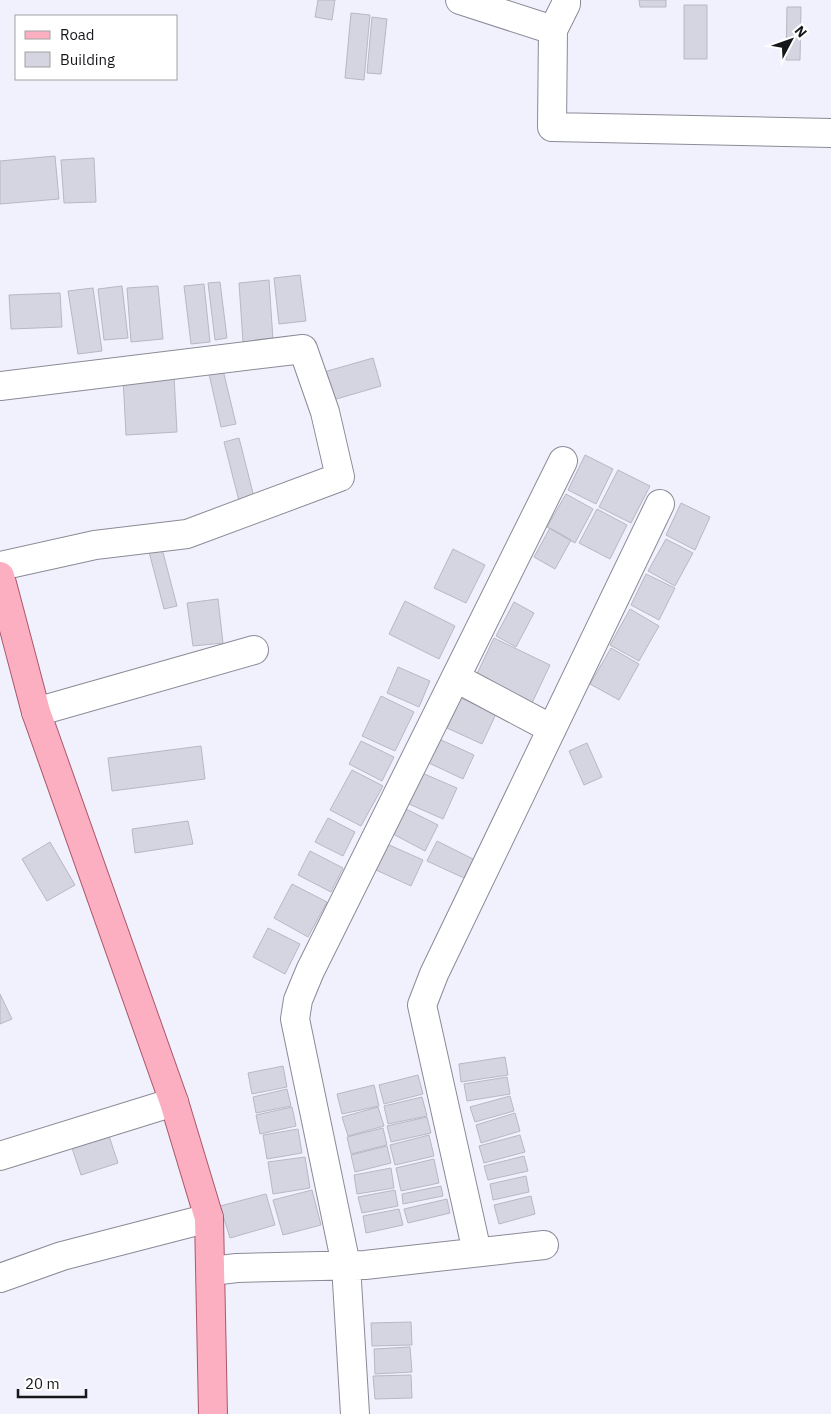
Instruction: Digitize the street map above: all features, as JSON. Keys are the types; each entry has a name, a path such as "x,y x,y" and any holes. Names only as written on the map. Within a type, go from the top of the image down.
{"main road":[{"path":"0,576 36,712 174,1102 208,1218 211,1271 213,1414"}],"street":[{"path":"460,0 553,30"},
{"path":"566,0 566,4 553,30 552,127 831,133"},
{"path":"0,386 303,349 325,412 340,477 187,534 95,545 0,566"},
{"path":"355,1414 346,1265 296,1028 295,1019 298,1000 310,971 564,461"},
{"path":"477,1252 422,1005 434,974 660,504"},
{"path":"36,712 254,650"},
{"path":"456,678 552,729"},
{"path":"0,1156 174,1102"},
{"path":"0,1278 62,1256 208,1218"},
{"path":"211,1271 237,1268 365,1265 544,1244"}],"building":[{"path":"318,0 335,0 332,20 315,17"},
{"path":"639,0 666,0 666,7 640,7"},
{"path":"684,5 707,5 707,59 684,59"},
{"path":"787,7 801,7 800,60 786,60"},
{"path":"351,13 370,15 364,80 345,78"},
{"path":"372,17 387,19 381,74 367,73"},
{"path":"55,156 59,199 0,204 0,161"},
{"path":"94,158 96,202 64,203 61,160"},
{"path":"300,275 306,321 279,324 274,278"},
{"path":"269,280 273,340 243,342 239,283"},
{"path":"220,282 227,338 215,340 208,283"},
{"path":"204,284 210,342 191,344 184,286"},
{"path":"122,286 128,338 104,340 98,289"},
{"path":"158,286 163,339 131,342 127,288"},
{"path":"93,288 102,351 78,354 68,291"},
{"path":"60,293 62,327 11,329 9,295"},
{"path":"373,358 381,386 333,400 324,372"},
{"path":"223,370 236,424 221,427 209,374"},
{"path":"174,376 177,432 126,435 123,378"},
{"path":"239,438 254,497 239,501 224,442"},
{"path":"585,455 613,469 596,504 568,490"},
{"path":"618,470 650,486 631,523 599,507"},
{"path":"566,494 593,509 575,543 547,527"},
{"path":"681,503 710,517 695,550 666,535"},
{"path":"597,509 627,525 610,559 579,543"},
{"path":"550,528 571,540 555,569 534,557"},
{"path":"666,539 693,553 675,586 648,571"},
{"path":"161,545 177,606 164,609 148,548"},
{"path":"453,549 485,565 466,603 434,588"},
{"path":"646,574 675,588 659,620 631,605"},
{"path":"218,599 223,643 193,646 187,603"},
{"path":"405,601 455,626 439,659 389,634"},
{"path":"514,602 534,613 516,647 496,636"},
{"path":"630,609 659,626 639,661 610,645"},
{"path":"494,638 550,665 532,703 476,676"},
{"path":"611,648 639,664 619,700 590,684"},
{"path":"398,667 430,681 419,707 387,693"},
{"path":"381,696 414,712 395,751 362,736"},
{"path":"461,698 496,714 482,744 447,728"},
{"path":"439,739 474,755 463,779 429,763"},
{"path":"361,741 394,757 382,781 349,764"},
{"path":"587,743 602,777 584,785 569,751"},
{"path":"201,746 205,779 112,791 108,758"},
{"path":"352,770 383,786 361,826 330,810"},
{"path":"422,773 457,788 443,819 409,804"},
{"path":"406,809 438,825 425,851 393,834"},
{"path":"328,818 355,832 343,856 315,842"},
{"path":"188,821 193,844 135,853 132,829"},
{"path":"437,841 475,860 466,879 427,861"},
{"path":"50,842 75,885 47,901 22,859"},
{"path":"387,844 423,860 411,886 376,870"},
{"path":"310,851 343,868 331,892 298,875"},
{"path":"292,884 327,902 308,937 274,918"},
{"path":"268,928 300,944 285,974 253,957"},
{"path":"0,994 12,1019 0,1024"},
{"path":"505,1057 508,1075 461,1082 459,1064"},
{"path":"283,1066 287,1087 252,1094 248,1073"},
{"path":"418,1075 423,1094 384,1104 379,1085"},
{"path":"507,1077 510,1094 467,1101 464,1084"},
{"path":"374,1085 379,1106 342,1114 337,1094"},
{"path":"287,1089 291,1106 256,1113 253,1097"},
{"path":"510,1096 514,1111 475,1122 470,1107"},
{"path":"422,1097 427,1116 388,1124 384,1106"},
{"path":"292,1107 296,1126 260,1134 256,1115"},
{"path":"378,1107 384,1126 348,1136 342,1117"},
{"path":"515,1113 520,1131 481,1143 476,1125"},
{"path":"427,1117 431,1133 391,1142 387,1126"},
{"path":"106,1127 118,1163 81,1175 69,1139"},
{"path":"383,1128 387,1145 351,1154 347,1137"},
{"path":"298,1129 302,1153 267,1159 263,1135"},
{"path":"429,1135 434,1156 395,1165 390,1145"},
{"path":"520,1135 525,1152 484,1163 479,1146"},
{"path":"387,1146 391,1163 355,1172 351,1155"},
{"path":"524,1156 528,1171 488,1180 484,1166"},
{"path":"305,1157 310,1188 273,1194 268,1162"},
{"path":"434,1159 439,1183 401,1191 396,1168"},
{"path":"391,1168 394,1188 357,1194 354,1175"},
{"path":"526,1176 529,1192 493,1200 490,1184"},
{"path":"441,1186 443,1196 403,1204 402,1194"},
{"path":"312,1190 321,1225 283,1235 273,1200"},
{"path":"395,1190 398,1206 362,1213 358,1197"},
{"path":"266,1194 275,1225 230,1238 220,1206"},
{"path":"531,1196 535,1214 499,1224 494,1205"},
{"path":"447,1199 450,1213 408,1223 404,1209"},
{"path":"399,1209 403,1225 366,1233 363,1216"},
{"path":"411,1322 412,1345 372,1346 371,1323"},
{"path":"410,1347 412,1372 375,1374 374,1349"},
{"path":"411,1375 412,1398 375,1399 373,1376"}]}
